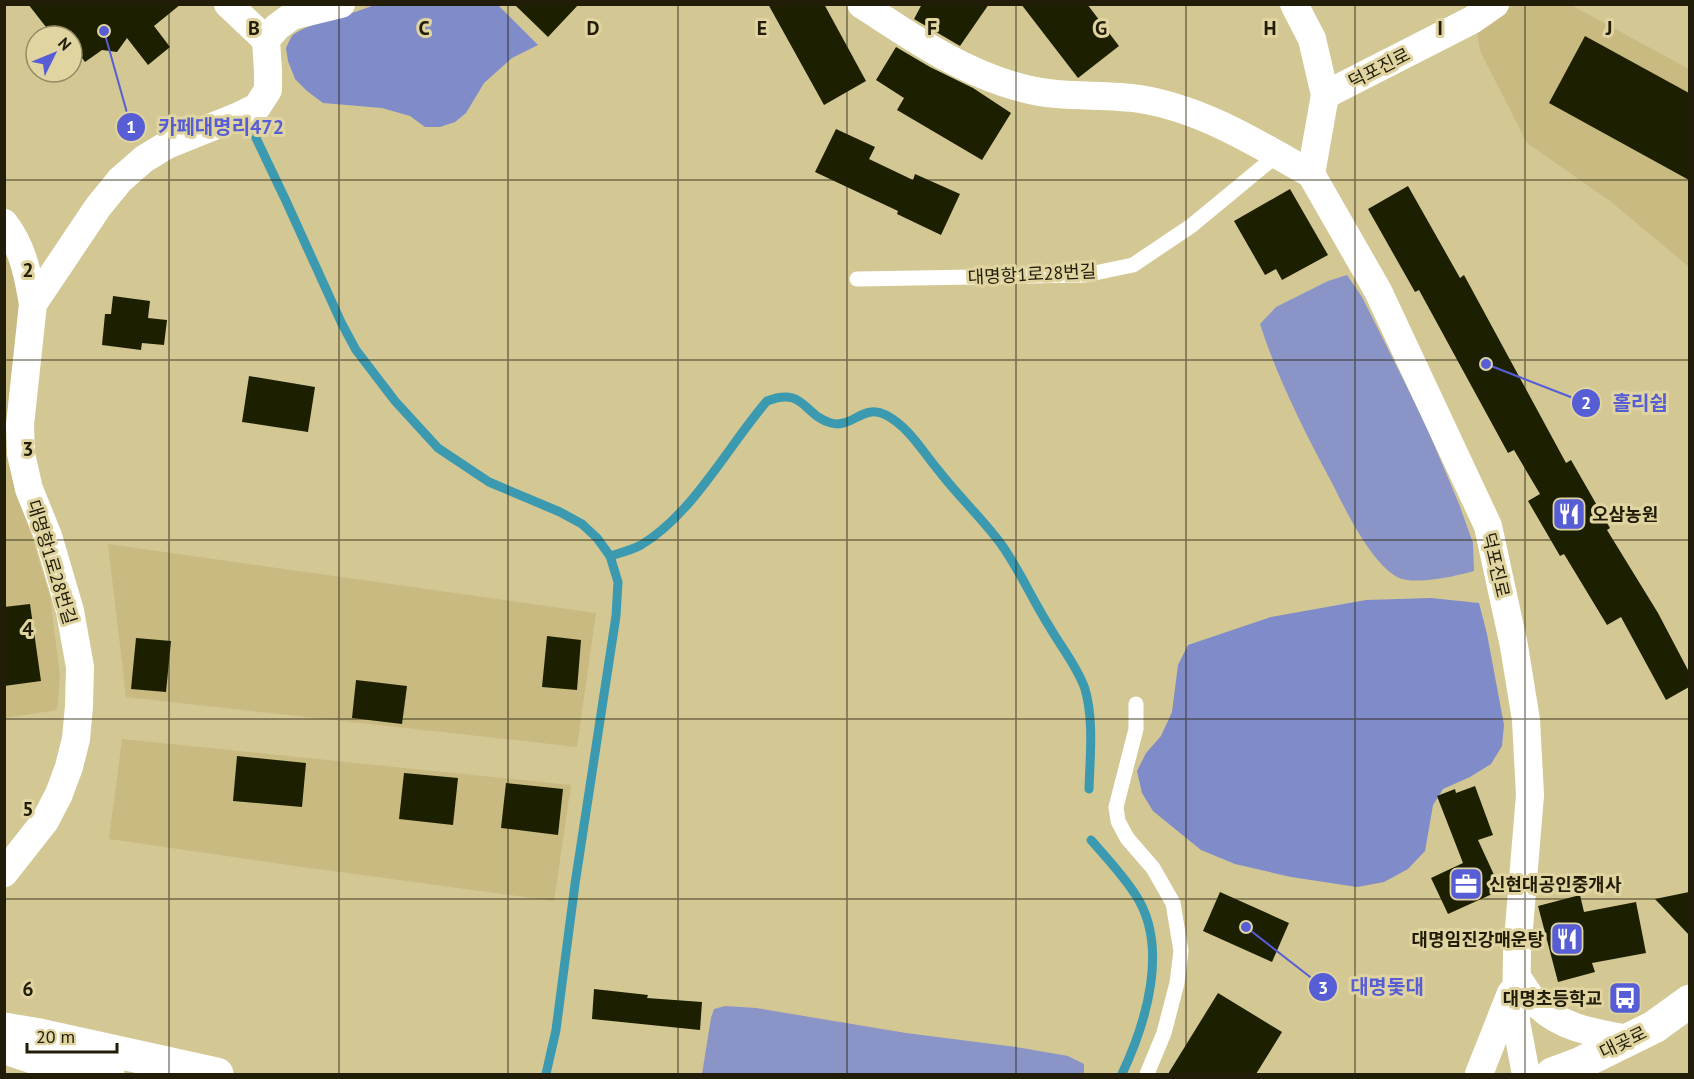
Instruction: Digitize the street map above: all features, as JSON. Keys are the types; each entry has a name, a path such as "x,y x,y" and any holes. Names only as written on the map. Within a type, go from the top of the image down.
{"street":[{"path":"228,4 266,40 277,27 292,16 341,4"},
{"path":"861,4 915,39 990,78 1042,92 1163,103 1215,122 1311,174"},
{"name":"덕포진로","path":"1294,4 1312,39 1325,95 1311,174 1378,291 1488,526 1514,646 1526,720 1530,795 1517,952 1516,1022 1526,1074"},
{"name":"덕포진로","path":"1325,95 1472,20 1495,4"},
{"name":"대명항1로28번길","path":"33,304 120,180 144,159 166,145 239,116 257,106 268,90 266,40"},
{"name":"대명항1로28번길","path":"4,223 14,239 28,273 33,304 20,425 21,454 29,489 48,536 70,611 80,667 76,739 60,794 45,821 4,873"},
{"path":"1517,977 1536,1004 1556,1020 1585,1031 1629,1039"},
{"path":"1479,1074 1517,977"},
{"name":"대곶로","path":"1552,1074 1579,1064 1654,1027 1689,1001"},
{"path":"4,1029 216,1074"},
{"path":"4,1047 36,1058 108,1074"}],"lane":[{"name":"대명항1로28번길","path":"857,279 1085,275 1132,265 1191,226 1277,155"},
{"path":"1136,704 1136,729 1116,807 1118,821 1127,838 1153,868 1173,903 1181,951 1177,982 1164,1033 1147,1074"}],"shaded area":[{"path":"376,4 498,5 538,45 512,58 484,83 466,113 455,122 440,127 425,127 410,116 382,108 323,103 295,79 286,48 290,39 309,26"},
{"path":"1514,5 1571,5 1689,69 1689,267 1610,201 1527,143 1480,51 1477,31"},
{"path":"4,227 23,256 16,484 50,597 60,676 57,710 5,718"},
{"path":"1347,275 1362,297 1425,423 1473,543 1474,571 1414,581 1404,580 1387,570 1368,548 1352,521 1284,385 1260,324 1276,307 1328,281"},
{"path":"108,544 596,613 577,747 126,697"},
{"path":"1431,598 1479,603 1504,725 1502,746 1491,764 1470,777 1443,789 1433,805 1425,851 1408,869 1384,882 1357,887 1291,877 1235,864 1201,850 1153,811 1142,793 1137,771 1146,753 1161,736 1172,712 1178,665 1188,645 1271,617 1366,600"},
{"path":"122,739 571,785 554,901 109,839"},
{"path":"725,1006 756,1008 906,1033 1068,1056 1084,1064 1084,1074 702,1074 714,1009"}],"building":[{"path":"28,4 181,4 154,26 170,47 148,65 127,38 117,52 102,50 85,62 84,24 44,24"},
{"path":"514,4 579,4 548,37"},
{"path":"768,4 824,4 866,81 824,105"},
{"path":"922,4 989,4 960,46 914,19"},
{"path":"1021,4 1087,4 1119,46 1078,78"},
{"path":"1585,36 1689,93 1689,180 1549,103"},
{"path":"896,47 973,88 1011,113 982,160 897,110 904,98 876,80"},
{"path":"836,129 875,147 869,159 913,180 915,174 960,194 941,235 897,214 898,211 815,172"},
{"path":"1408,186 1460,278 1464,275 1566,463 1571,460 1610,528 1607,530 1658,613 1689,672 1689,687 1666,700 1621,617 1607,625 1564,554 1560,556 1528,501 1540,494 1514,450 1508,453 1419,290 1415,292 1368,209"},
{"path":"1290,189 1328,255 1282,280 1276,269 1265,275 1234,221"},
{"path":"113,296 150,301 148,318 167,320 164,345 142,343 141,350 102,345 105,314 111,314"},
{"path":"249,376 315,387 308,432 242,422"},
{"path":"30,604 41,681 4,686 4,607"},
{"path":"547,636 581,640 577,690 542,687"},
{"path":"136,638 171,641 166,692 131,689"},
{"path":"356,680 407,686 402,724 352,718"},
{"path":"237,756 306,763 302,807 233,801"},
{"path":"404,773 458,778 453,825 399,819"},
{"path":"506,783 563,789 558,835 501,828"},
{"path":"1475,786 1493,835 1478,840 1501,890 1448,914 1431,878 1463,863 1437,796 1455,789 1456,793"},
{"path":"1220,892 1289,923 1272,962 1203,931"},
{"path":"1689,892 1689,935 1655,899"},
{"path":"1580,895 1584,912 1636,902 1646,953 1592,963 1595,972 1558,982 1538,906"},
{"path":"594,989 648,995 647,998 702,1002 700,1030 592,1019"},
{"path":"1218,993 1282,1032 1256,1074 1168,1074"}],"waterway":[{"path":"256,138 341,322 356,350 395,401 438,448 489,482 560,512 582,524 597,538 610,556 618,582 616,616 575,884 556,1030 546,1074"},
{"path":"610,556 641,545 677,516 767,401 789,397 803,404 822,419 838,424 871,412 886,415 909,433 1001,544 1078,672 1085,689 1090,713 1089,789"},
{"path":"1091,840 1135,894 1145,915 1151,937 1153,960 1146,1008 1122,1074"}],"place":[{"name":"카페대명리472","path":"104,31"},
{"name":"홀리쉽","path":"1486,364"},
{"name":"오삼농원","path":"1569,514"},
{"name":"신현대공인중개사","path":"1466,884"},
{"name":"대명돛대","path":"1246,927"},
{"name":"대명임진강매운탕","path":"1567,939"},
{"name":"대명초등학교","path":"1625,998"}]}
